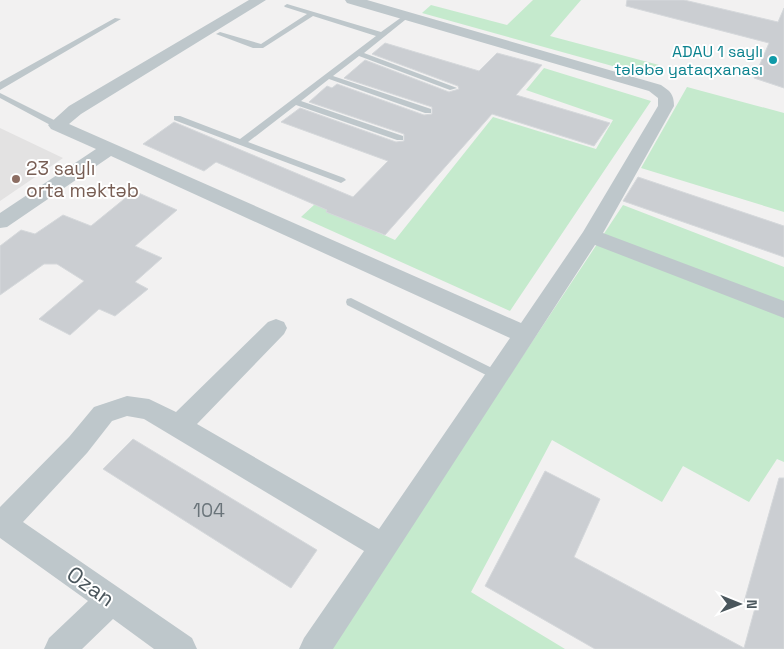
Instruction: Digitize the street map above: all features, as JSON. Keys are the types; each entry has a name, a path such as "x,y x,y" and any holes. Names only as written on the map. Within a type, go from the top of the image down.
{"street":[{"path":"57,125 76,110 258,0"},
{"path":"315,649 591,236 666,106 666,96 655,88 352,0"},
{"path":"57,125 84,135 109,149 525,335"},
{"path":"0,222 109,149"},
{"path":"591,236 784,310"},
{"path":"178,427 276,328"},
{"path":"1,523 78,444 103,414 126,406 149,409 383,547"},
{"name":"Ozan","path":"1,523 181,649"},
{"path":"60,649 111,600"}],"lane":[{"path":"287,6 382,35"},
{"path":"220,34 256,46 263,46 312,14"},
{"path":"242,142 408,15"},
{"path":"0,88 1,85 117,19"},
{"path":"358,54 453,88"},
{"path":"329,77 428,111"},
{"path":"0,95 57,125"},
{"path":"295,102 400,138"},
{"path":"177,118 342,180"},
{"path":"351,302 498,376"}],"shaded area":[{"name":"23 saylı orta məktəb","path":"0,128 63,158 0,201"}],"green space":[{"path":"533,0 581,0 550,36 659,65 652,77 422,13 431,5 507,25"},
{"path":"544,68 651,101 510,311 301,217 315,204 395,240 493,117 596,149 613,120 526,90"},
{"path":"687,87 784,113 784,212 641,168"},
{"path":"623,205 784,267 784,462 777,459 749,502 683,466 662,502 552,440 471,592 565,649 328,649"}],"building":[{"name":"ADAU 1 saylı tələbə yataqxanası","path":"627,0 684,0 778,22 784,8 784,88 754,78 769,43 626,6"},
{"path":"385,43 479,71 497,53 542,65 516,95 610,123 594,146 492,114 385,235 326,212 327,210 216,162 204,171 143,144 174,122 353,197 388,161 281,122 300,108 396,142 404,141 404,134 309,102 327,86 332,88 337,84 424,115 432,114 432,107 344,78 365,60 449,92 459,89 458,86 372,54"},
{"path":"638,177 784,226 784,257 623,201"},
{"path":"134,191 177,210 135,246 162,258 135,282 148,289 115,316 99,309 70,335 39,319 84,281 57,264 44,264 0,295 0,246 21,230 35,234 63,215 91,226"},
{"path":"133,439 317,550 291,588 103,469"},
{"path":"545,471 600,499 574,557 744,648 755,608 744,602 779,478 784,478 784,649 595,649 485,586"}],"place":[{"name":"ADAU 1 saylı tələbə yataqxanası","path":"773,60"},
{"name":"23 saylı orta məktəb","path":"16,179"}]}
